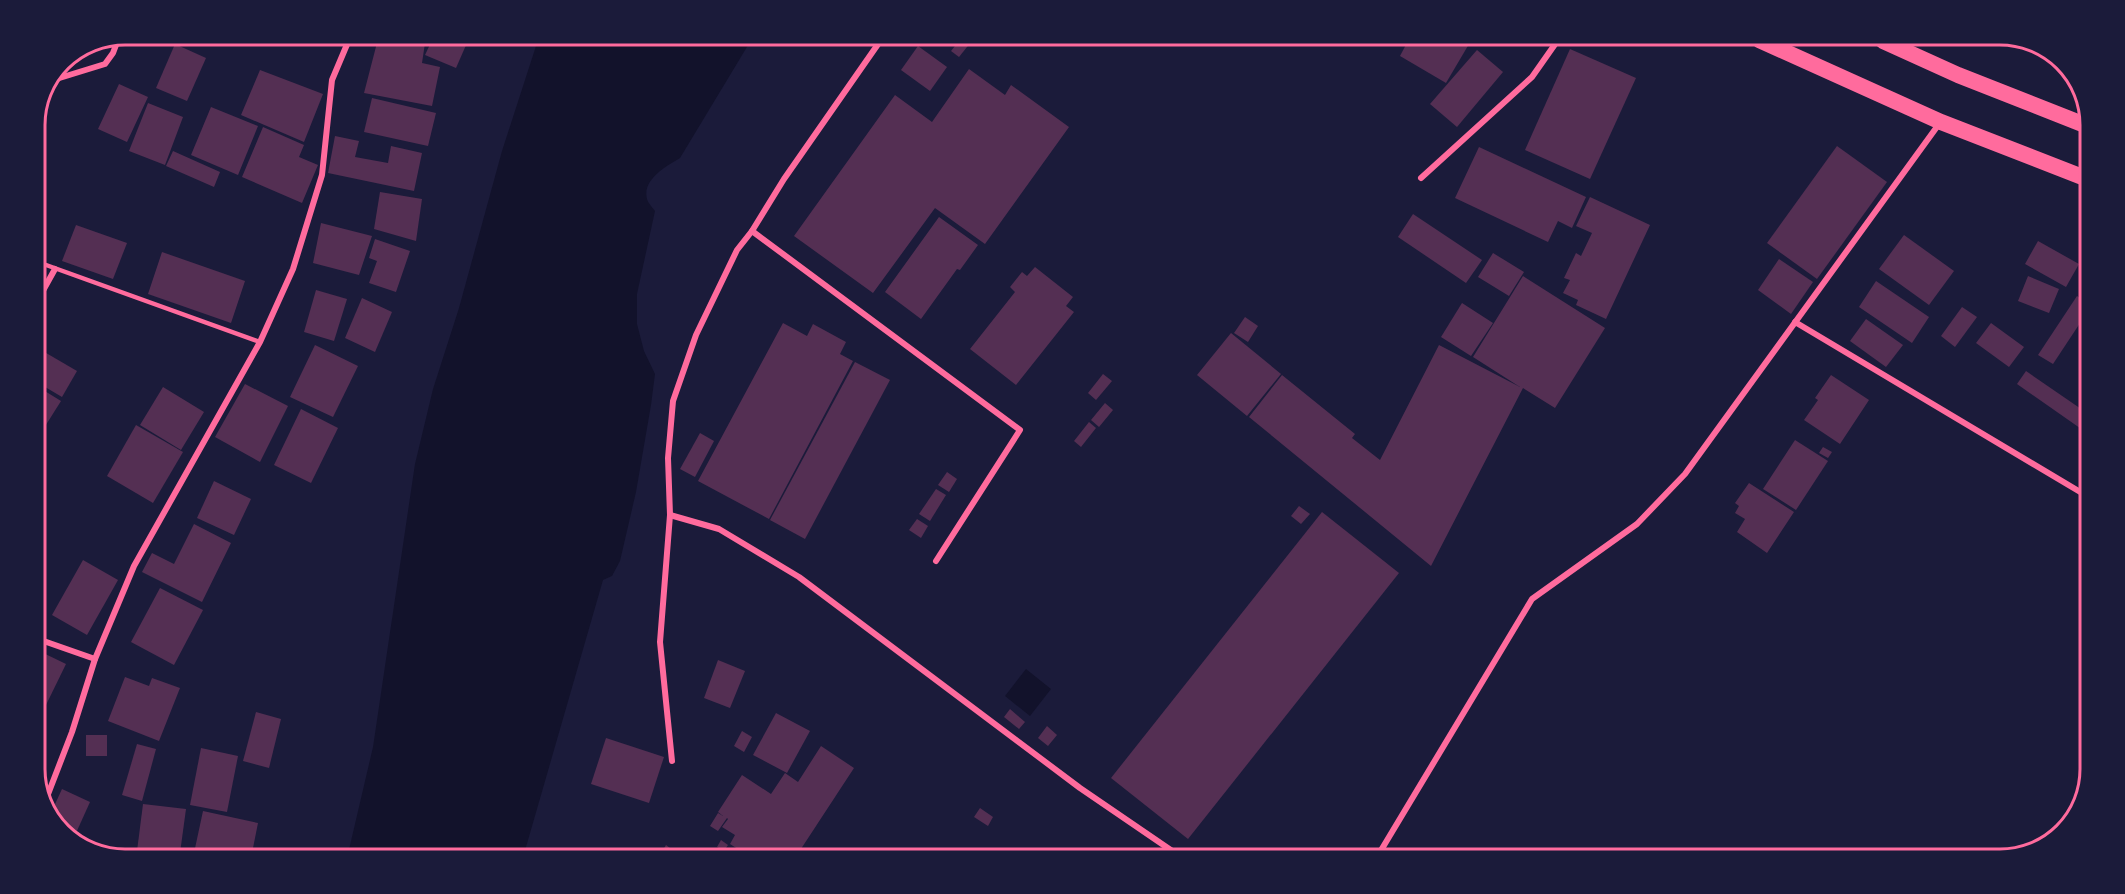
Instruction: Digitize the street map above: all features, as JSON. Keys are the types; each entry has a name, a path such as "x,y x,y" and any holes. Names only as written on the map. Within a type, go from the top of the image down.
{"highway":[{"path":"1770,45 1941,122 2080,176"},
{"path":"1892,45 1958,75 2080,123"}],"street":[{"path":"49,792 72,732 95,659 134,566 261,342 293,269 322,175 332,80 347,45"},
{"path":"672,760 660,642 670,515 668,458 673,401 696,335 737,250 877,45"},
{"path":"1421,178 1532,77 1554,45"},
{"path":"61,77 105,64 116,46"},
{"path":"1382,849 1532,599 1637,524 1685,474 1941,122"},
{"path":"752,231 1020,430 936,561"},
{"path":"45,287 55,269"},
{"path":"1796,322 2080,492"},
{"path":"670,515 719,529 799,577 1080,788 1169,849"},
{"path":"45,642 95,659"}],"lane":[{"path":"45,265 261,342"}],"shaded area":[{"path":"748,45 680,158 652,179 646,192 649,204 655,211 637,294 637,324 644,351 655,374 636,492 620,561 612,576 603,580 525,849 349,849 373,747 415,464 433,389 459,308 502,151 536,46"},
{"path":"1026,669 1051,689 1030,716 1005,696"}],"building":[{"path":"175,45 206,58 187,101 156,88"},
{"path":"376,45 425,45 422,63 440,67 432,106 364,93"},
{"path":"430,45 466,45 456,68 425,55"},
{"path":"956,45 969,45 959,57 951,51"},
{"path":"1406,45 1468,45 1446,83 1400,56"},
{"path":"918,46 947,67 930,91 901,70"},
{"path":"1570,49 1636,78 1590,179 1525,150"},
{"path":"1477,50 1503,72 1457,127 1430,104"},
{"path":"969,69 1005,95 1011,85 1069,127 985,244 935,208 873,293 794,236 895,95 932,122"},
{"path":"260,70 323,94 304,142 241,115"},
{"path":"119,84 148,97 127,142 98,129"},
{"path":"372,98 436,113 428,146 364,132"},
{"path":"148,103 183,117 165,165 129,151"},
{"path":"211,107 258,126 238,175 191,155"},
{"path":"263,127 304,145 299,157 318,165 302,203 242,177"},
{"path":"335,136 359,141 355,157 388,163 391,146 422,153 414,191 328,173"},
{"path":"1837,146 1887,182 1817,279 1767,243"},
{"path":"1479,147 1586,197 1572,228 1558,221 1548,242 1455,198"},
{"path":"173,151 220,172 214,187 166,166"},
{"path":"380,192 422,199 416,241 374,229"},
{"path":"1590,197 1650,225 1606,319 1576,305 1578,300 1563,293 1570,280 1564,278 1576,253 1581,256 1592,233 1576,226"},
{"path":"1413,214 1482,260 1466,283 1398,237"},
{"path":"939,217 978,245 960,270 957,269 921,319 885,292"},
{"path":"321,223 372,236 359,275 313,263"},
{"path":"76,225 127,243 113,279 62,261"},
{"path":"1904,235 1954,271 1929,305 1879,269"},
{"path":"375,239 410,251 396,292 369,283 377,261 369,258"},
{"path":"2038,241 2079,264 2066,287 2025,264"},
{"path":"162,252 245,281 231,323 148,294"},
{"path":"1493,253 1524,272 1509,296 1478,277"},
{"path":"1779,259 1813,282 1791,314 1758,290"},
{"path":"1035,267 1073,297 1066,306 1074,312 1016,385 970,349 1015,292 1010,287 1022,272 1027,276"},
{"path":"1523,276 1605,328 1555,408 1523,388 1431,566 1249,417 1282,375 1355,434 1352,438 1380,460 1439,345 1520,387 1473,357"},
{"path":"2028,276 2059,289 2049,313 2018,301"},
{"path":"1876,281 1929,317 1912,343 1859,307"},
{"path":"316,290 347,299 334,341 304,332"},
{"path":"2077,296 2080,298 2080,323 2053,364 2038,355"},
{"path":"362,298 392,312 375,352 345,338"},
{"path":"1462,303 1493,323 1471,356 1441,337"},
{"path":"1962,307 1977,317 1955,347 1941,336"},
{"path":"1245,317 1258,326 1248,342 1234,333"},
{"path":"1866,319 1903,345 1886,367 1850,341"},
{"path":"783,323 807,336 813,324 846,342 840,354 853,361 769,519 698,481"},
{"path":"1991,323 2024,347 2009,367 1976,343"},
{"path":"1231,333 1281,374 1247,416 1197,375"},
{"path":"315,345 358,366 333,417 290,397"},
{"path":"45,352 77,371 62,397 45,387"},
{"path":"855,362 890,380 805,539 770,520"},
{"path":"2026,371 2080,408 2080,428 2017,384"},
{"path":"1103,374 1112,381 1096,400 1088,393"},
{"path":"1831,375 1869,400 1840,444 1804,420 1818,400 1815,398"},
{"path":"245,384 288,406 260,462 215,437"},
{"path":"163,387 204,412 181,450 140,425"},
{"path":"45,391 61,401 45,426"},
{"path":"1105,403 1113,410 1099,427 1091,420"},
{"path":"301,409 338,428 311,483 274,465"},
{"path":"1089,422 1096,428 1081,447 1074,441"},
{"path":"136,425 183,452 153,503 107,476"},
{"path":"700,433 714,441 695,477 680,469"},
{"path":"1795,440 1828,461 1796,510 1763,489"},
{"path":"1823,447 1832,452 1828,458 1819,453"},
{"path":"947,472 957,479 949,492 938,485"},
{"path":"214,481 251,499 234,535 197,518"},
{"path":"1749,483 1794,512 1767,553 1737,532 1745,519 1735,513 1739,506 1735,503"},
{"path":"936,489 946,495 930,521 919,514"},
{"path":"1299,506 1310,514 1301,524 1291,516"},
{"path":"1322,512 1399,573 1188,839 1111,778"},
{"path":"917,519 928,526 921,538 909,530"},
{"path":"194,524 231,543 202,602 142,572 152,553 174,564"},
{"path":"83,560 118,580 87,635 52,615"},
{"path":"160,588 203,610 174,665 131,642"},
{"path":"45,654 66,664 45,705"},
{"path":"718,660 745,671 730,708 704,698"},
{"path":"125,677 149,686 152,678 180,688 159,741 108,721"},
{"path":"1010,709 1025,722 1019,729 1004,717"},
{"path":"256,712 281,719 269,768 243,761"},
{"path":"776,713 810,731 787,773 753,755"},
{"path":"1047,726 1057,735 1048,746 1038,738"},
{"path":"742,731 752,737 744,752 734,746"},
{"path":"86,735 107,735 107,756 86,756"},
{"path":"606,738 664,757 649,803 591,784"},
{"path":"137,744 156,749 142,801 122,795"},
{"path":"821,746 854,768 801,849 738,849 730,844 735,835 722,827 727,818 718,831 710,826 718,813 723,816 718,812 742,775 771,794 785,773 798,782"},
{"path":"201,748 238,756 227,812 190,805"},
{"path":"62,789 90,802 76,832 62,818 54,806"},
{"path":"143,804 186,809 181,849 137,849"},
{"path":"980,808 993,817 988,826 974,817"},
{"path":"203,811 258,823 253,849 195,849"},
{"path":"721,840 728,845 725,849 717,847"}]}
